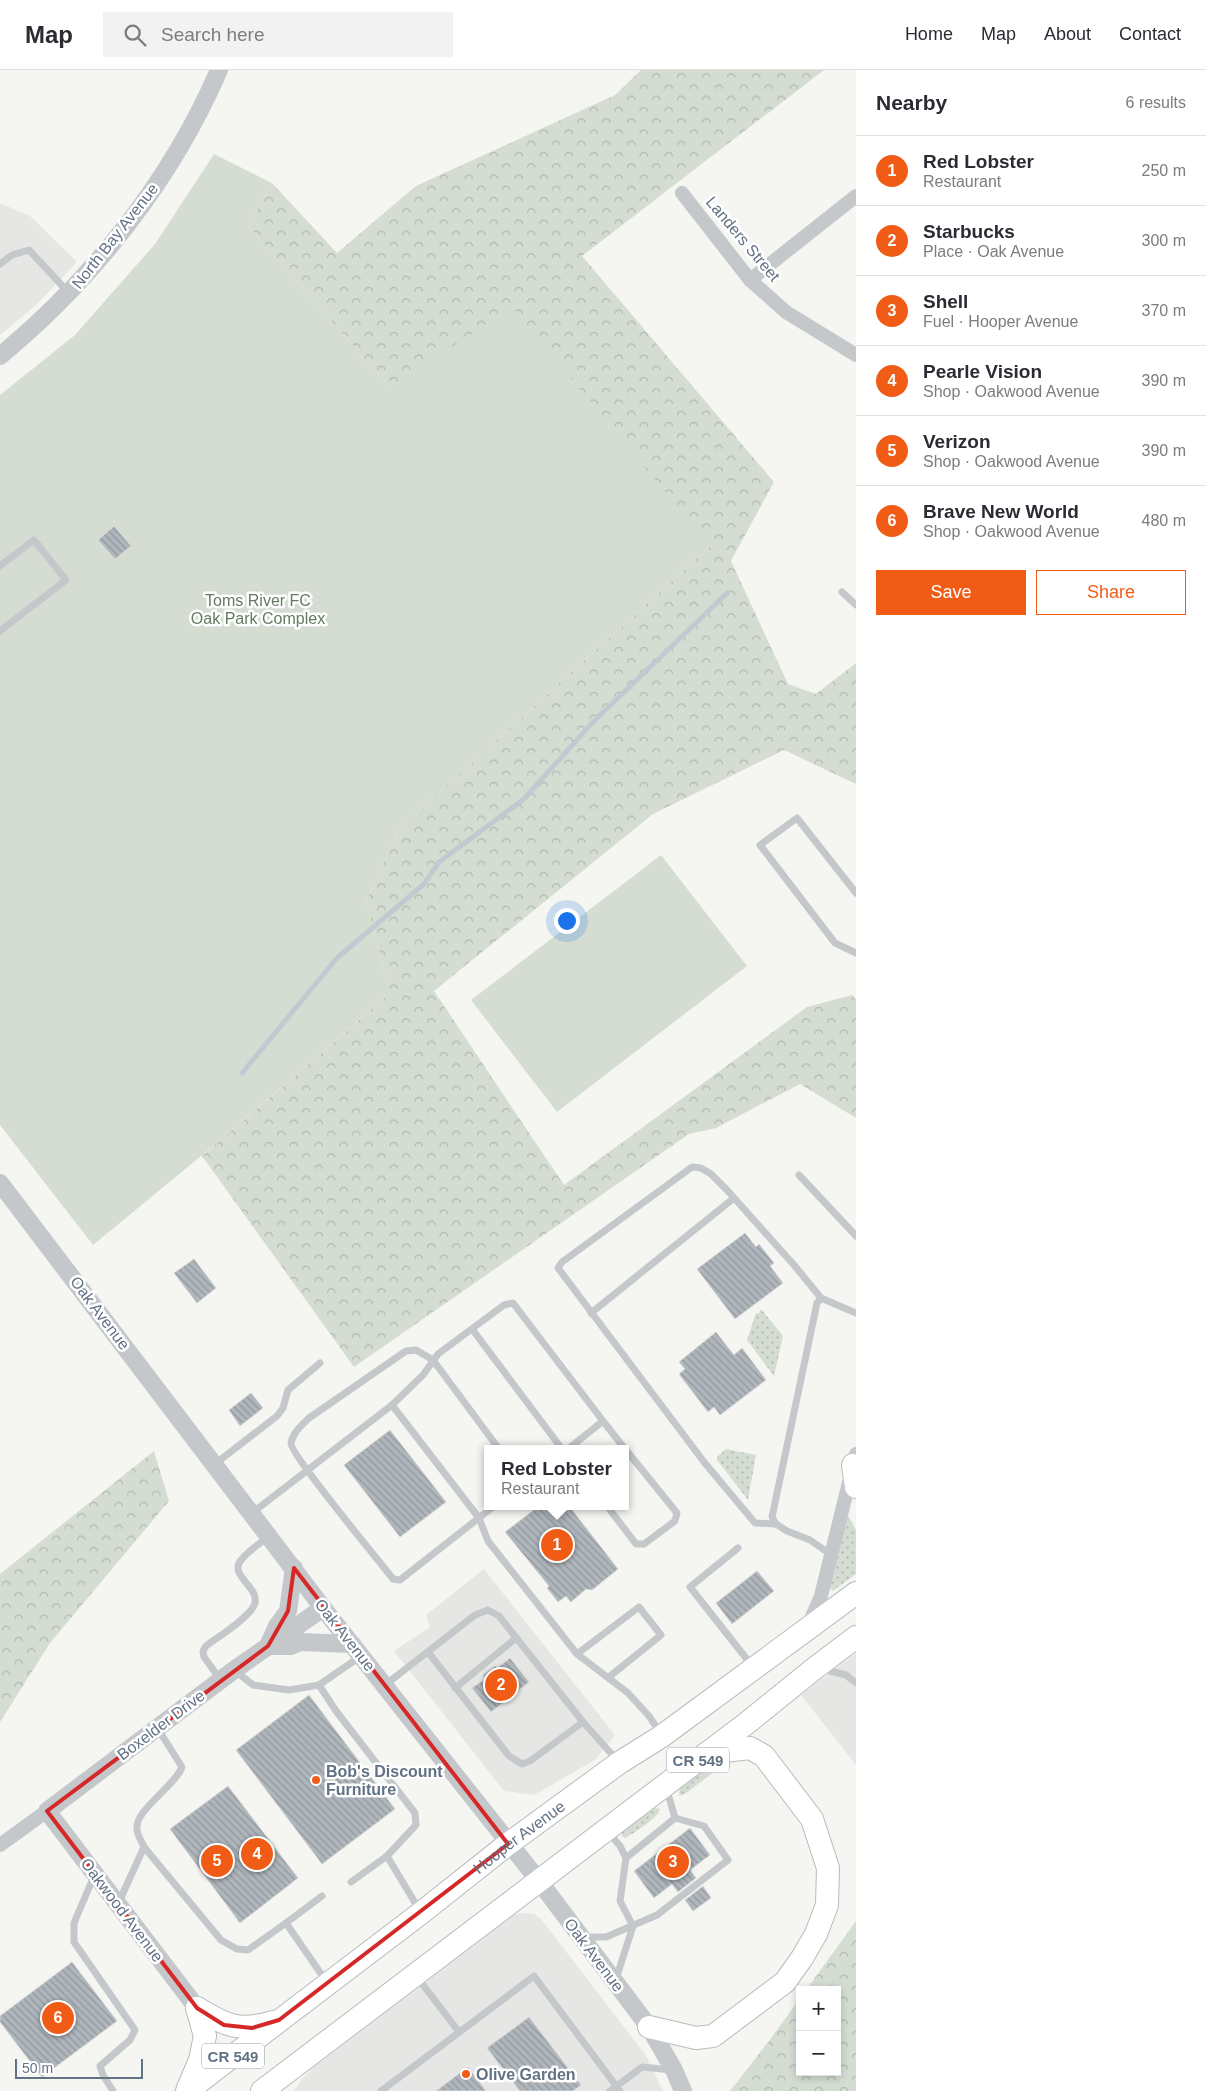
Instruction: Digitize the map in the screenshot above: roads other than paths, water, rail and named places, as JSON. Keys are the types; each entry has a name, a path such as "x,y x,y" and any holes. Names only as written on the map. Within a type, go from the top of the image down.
{"main road":[{"name":"Hooper Avenue","path":"187,2091 421,1913 508,1844 619,1763 662,1736 755,1669 856,1593"},
{"name":"CR 549","path":"262,2091 747,1723 856,1637"},
{"path":"648,2027 696,2038 713,2036 785,1982 816,1934 827,1905 828,1868 812,1819 764,1756 750,1748 706,1753"},
{"path":"197,2008 224,2025 252,2028 279,2020"},
{"path":"187,2091 200,2060 205,2036 197,2008"},
{"path":"285,2091 315,2050"}],"street":[{"name":"North Bay Avenue","path":"0,356 70,293 119,236 152,192 185,137 219,70"},
{"name":"Landers Street","path":"682,193 750,280 786,312 856,355"},
{"path":"750,280 856,196"},
{"name":"Oak Avenue","path":"0,1183 323,1608 539,1881 648,2027 674,2070 683,2091"},
{"path":"805,1631 821,1596 830,1554 855,1469"},
{"path":"294,1568 288,1611 277,1626 268,1646 291,1646 301,1642 357,1650"},
{"name":"Boxelder Drive","path":"0,1845 227,1675 323,1608"},
{"name":"Oakwood Avenue","path":"47,1811 197,2008"}],"lane":[{"path":"0,264 12,255 29,250 70,293"},
{"path":"0,566 34,540 66,580 0,631"},
{"path":"842,592 856,604"},
{"path":"856,893 798,818 760,845 836,943 856,952"},
{"path":"776,1524 755,1523 704,1462 558,1268 562,1262 692,1167 700,1168 710,1174 734,1198 794,1264 821,1298 856,1313"},
{"path":"799,1175 856,1236"},
{"path":"591,1313 734,1198"},
{"path":"821,1298 817,1303 772,1517 776,1524 787,1531 810,1540 830,1554"},
{"path":"252,1513 392,1405 423,1375 438,1354 504,1305 513,1303 622,1445"},
{"path":"472,1329 559,1445"},
{"path":"489,1510 400,1580 393,1579 292,1449 291,1443 297,1429 309,1418 406,1351 416,1350 433,1360 496,1445"},
{"path":"214,1464 277,1416 283,1408 288,1390 320,1363"},
{"path":"392,1405 479,1518 488,1540 577,1654 628,1693 649,1716 662,1736"},
{"path":"573,1445 603,1421"},
{"path":"610,1510 636,1544 644,1544 674,1521 677,1513 629,1454"},
{"path":"269,1536 241,1559 238,1566 239,1574 254,1592 256,1599 251,1612 206,1646 203,1651 204,1657 227,1675 253,1685 289,1690 319,1685 357,1650"},
{"path":"738,1548 690,1588 755,1669"},
{"path":"577,1654 639,1607 661,1635 609,1677"},
{"path":"385,1686 475,1615 488,1610 498,1616 583,1722 619,1763"},
{"path":"455,1688 516,1638"},
{"path":"428,1652 509,1756 522,1764 530,1761 583,1722"},
{"path":"815,1668 846,1675 856,1683"},
{"path":"319,1685 336,1711 415,1813 416,1825 387,1856 351,1882"},
{"path":"157,1728 182,1767 179,1777 139,1818 136,1829 144,1848 221,1940 237,1949 248,1950 322,1896"},
{"path":"665,1784 673,1805 675,1818"},
{"path":"626,1858 675,1818"},
{"path":"581,1937 606,1937 657,1915 728,1860 704,1826 675,1818"},
{"path":"606,1830 620,1846 626,1858 620,1901 633,1926 621,1958 615,1983"},
{"path":"118,1904 144,1848"},
{"path":"387,1856 421,1913"},
{"path":"95,1874 74,1923 74,1942 135,2030 130,2040 100,2066 113,2091"},
{"path":"286,1923 327,1983"},
{"path":"416,1974 459,2032"},
{"path":"381,2091 534,1976 618,2088"},
{"path":"610,2091 618,2088 642,2067 674,2070"}],"waterway":[{"path":"242,1073 337,958 424,884 439,862 524,799 593,722 727,593"}],"place":[{"name":"Red Lobster","path":"557,1545"},
{"name":"Starbucks","path":"501,1685"},
{"name":"Bob's Discount Furniture","path":"316,1780"},
{"name":"Pearle Vision","path":"257,1854"},
{"name":"Verizon","path":"217,1861"},
{"name":"Shell","path":"673,1862"},
{"name":"Brave New World","path":"58,2018"},
{"name":"Olive Garden","path":"466,2074"}],"park label":[{"name":"Toms River FC Oak Park Complex","path":"258,609"}]}
